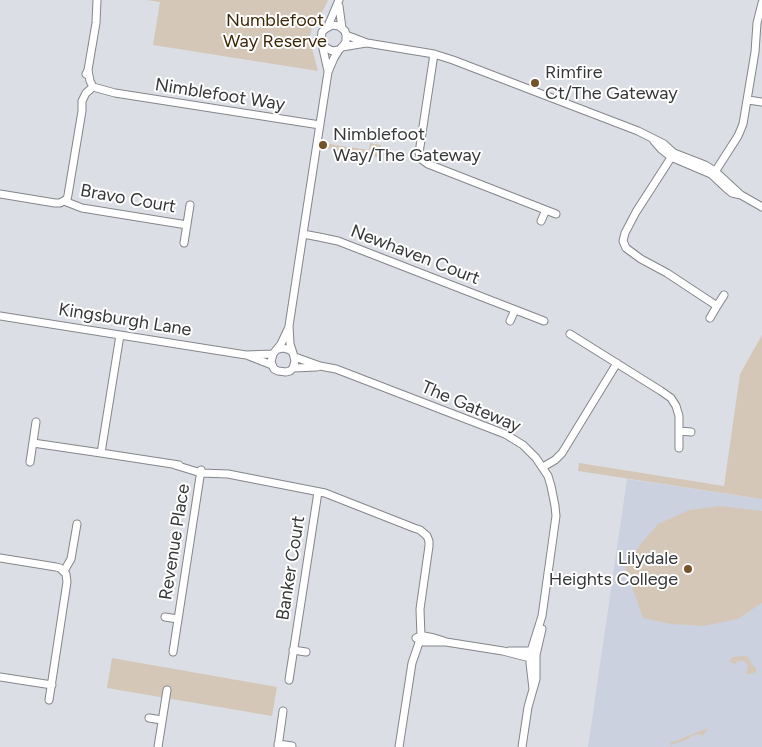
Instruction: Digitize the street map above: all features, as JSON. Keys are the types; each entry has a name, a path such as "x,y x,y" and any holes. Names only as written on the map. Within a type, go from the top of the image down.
{"street":[{"path":"96,23 97,0"},
{"path":"64,201 68,195 82,111 92,89 88,70 102,0"},
{"path":"328,72 321,40 322,32 328,26 339,1"},
{"path":"289,326 281,344 271,358 274,369 282,372 293,368 296,360 290,344 289,326 328,72 334,58 346,42 339,1"},
{"path":"714,173 741,130 745,118 755,52 757,23 762,3"},
{"path":"328,26 336,25 344,32 367,43 434,54 453,60 638,131 664,144 673,155 705,165 741,196 762,207"},
{"path":"323,44 332,51 367,43"},
{"path":"434,54 419,153 421,159 428,164 556,214"},
{"name":"Nimblefoot Way","path":"92,89 320,125"},
{"path":"748,100 762,102"},
{"path":"673,155 636,212 624,234 624,244 629,251 640,259 668,273 717,306"},
{"name":"Bravo Court","path":"0,194 56,203 64,201 82,208 187,224"},
{"name":"Bravo Court","path":"184,243 190,205"},
{"path":"541,221 546,210"},
{"name":"Newhaven Court","path":"303,234 319,236 338,242 544,321"},
{"path":"710,318 724,295"},
{"path":"510,321 515,310"},
{"name":"Kingsburgh Lane","path":"0,316 246,355 272,365"},
{"path":"570,334 671,398 678,411 679,448"},
{"path":"101,453 120,335"},
{"path":"274,352 283,348 290,350 294,355"},
{"name":"Kingsburgh Lane","path":"246,355 274,352"},
{"name":"The Gateway","path":"294,355 320,366 336,369 504,434 523,445 543,467 551,486 556,516 542,616 543,627 532,655 536,673 528,707 522,747"},
{"path":"543,467 562,453 618,363"},
{"name":"The Gateway","path":"293,368 320,366"},
{"path":"30,462 36,422"},
{"path":"679,430 690,432"},
{"path":"33,443 176,465 318,492 334,496 420,530 429,541 429,552 416,626 419,638 412,651 412,663 398,747"},
{"name":"Revenue Place","path":"173,652 201,471"},
{"name":"Banker Court","path":"289,680 318,492"},
{"path":"64,571 71,558 77,524"},
{"path":"0,558 56,567 64,571 67,577 49,700"},
{"name":"Revenue Place","path":"165,617 178,619"},
{"path":"419,638 434,638 446,642 532,655"},
{"path":"293,650 306,652"},
{"path":"0,677 52,685"},
{"path":"158,747 167,690"},
{"path":"284,711 278,745 292,746"},
{"path":"149,718 162,720"}],"shaded area":[{"name":"Lilydale Heights College","path":"627,479 762,499 762,747 588,747"}],"green space":[{"name":"Numblefoot Way Reserve","path":"146,0 328,0 312,28 310,36 318,71 153,45 160,2"},
{"path":"370,143 381,145 379,158 328,149 329,144 369,150"},
{"path":"762,335 762,499 578,471 579,463 724,486 740,374"},
{"path":"720,506 762,511 762,603 738,619 704,626 671,624 643,618 625,567 640,545 658,524 689,510"},
{"path":"733,657 748,657 756,668 756,672 747,675 748,666 745,661 738,661 735,664 729,661"},
{"path":"112,658 277,687 272,716 107,688"},
{"path":"708,728 703,736 699,734 692,736 673,744 671,747 670,743"}],"place":[{"name":"Rimfire Ct/The Gateway","path":"535,83"},
{"name":"Nimblefoot Way/The Gateway","path":"323,145"},
{"name":"Lilydale Heights College","path":"688,569"}]}
